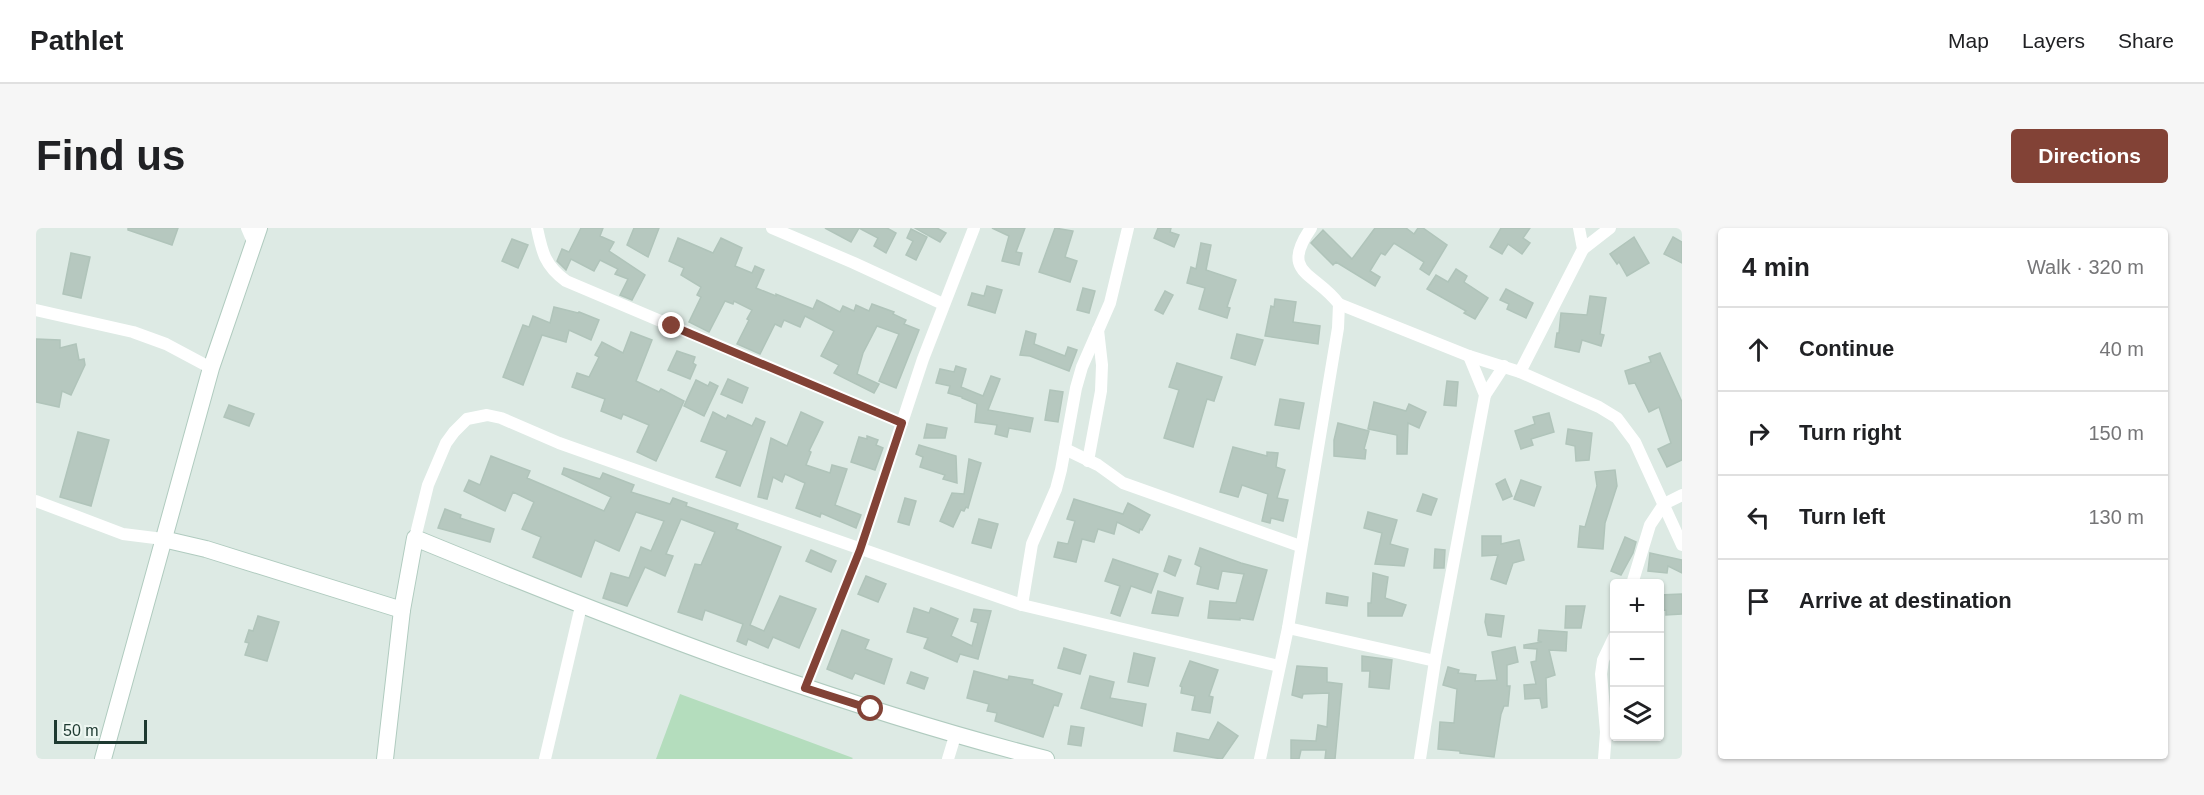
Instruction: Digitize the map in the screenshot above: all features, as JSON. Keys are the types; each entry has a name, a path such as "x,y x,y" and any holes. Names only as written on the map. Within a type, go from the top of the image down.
{"street":[{"path":"537,228 543,256 552,269 566,281 902,423"},
{"path":"772,228 854,262 943,304"},
{"path":"805,688 860,550 943,304 974,228"},
{"path":"1022,604 1032,544 1056,489 1076,388 1110,303 1128,228"},
{"path":"1311,228 1298,249 1298,263 1305,273 1339,304 1469,356 1521,372 1599,407 1617,418 1635,442 1682,545"},
{"path":"1579,228 1583,249"},
{"path":"1521,372 1583,249 1610,228"},
{"path":"103,759 211,368 253,233"},
{"path":"1260,759 1288,628 1300,546 1335,356 1339,304"},
{"path":"36,310 133,332 166,344 211,368"},
{"path":"1088,461 1101,391 1102,365 1098,329"},
{"path":"1469,356 1485,395"},
{"path":"1420,759 1435,661 1485,395 1504,366"},
{"path":"385,759 402,610 415,538 428,485 446,443 454,432 467,419 487,415 501,418 570,447 860,550 1022,604 1279,666"},
{"path":"1065,449 1098,465 1123,483 1300,546"},
{"path":"1633,579 1648,529 1664,504 1682,495"},
{"path":"36,501 123,534 163,539 206,549 402,610"},
{"path":"415,538 581,606 805,688 955,736 1046,759"},
{"path":"545,759 581,606"},
{"path":"1288,628 1435,661"},
{"path":"1604,759 1606,732 1601,674 1603,660 1610,645"},
{"path":"948,759 955,736"}],"green space":[{"path":"680,694 853,758 656,759"}],"building":[{"path":"128,228 178,228 172,245 128,230"},
{"path":"581,228 603,228 600,236 614,242 609,251 645,275 632,300 620,295 628,279 615,274 618,269 600,260 594,271 571,259 566,270 557,261 562,249 569,252"},
{"path":"634,228 659,228 648,257 627,245"},
{"path":"825,228 859,228 851,242"},
{"path":"859,228 887,228 896,233 886,253 874,246 878,238"},
{"path":"915,228 937,228 946,233 940,242"},
{"path":"992,228 1025,228 1016,252 1022,253 1019,265 1002,261 1009,236"},
{"path":"1055,228 1073,231 1065,257 1077,261 1070,282 1039,272"},
{"path":"1158,228 1171,228 1170,232 1179,235 1174,247 1154,238"},
{"path":"1375,228 1406,228 1414,234 1418,228 1423,228 1447,245 1429,275 1420,269 1424,262 1394,243 1385,255 1381,253 1370,271 1380,277 1375,286 1336,262 1333,265 1311,243 1323,230 1352,259"},
{"path":"1501,228 1530,228 1523,238 1530,243 1522,254 1508,244 1502,254 1490,247"},
{"path":"911,229 927,237 916,260 906,255 913,241 907,238"},
{"path":"1634,237 1649,263 1627,276 1619,262 1617,264 1610,254"},
{"path":"1673,237 1682,242 1682,263 1664,254"},
{"path":"678,238 713,253 721,238 742,248 735,266 752,273 755,266 764,270 756,288 776,296 776,294 813,309 817,300 840,312 843,306 854,311 856,305 869,311 872,304 894,312 893,314 906,320 904,324 919,330 896,388 879,381 899,334 877,326 863,353 857,374 879,384 874,393 834,373 839,365 821,356 834,331 805,316 800,327 784,320 781,327 775,324 760,354 737,344 752,310 734,301 733,304 725,301 709,332 689,322 701,297 697,295 701,287 681,275 684,268 669,261"},
{"path":"512,239 528,245 518,268 502,261"},
{"path":"1201,243 1211,245 1206,270 1236,280 1227,307 1230,308 1227,318 1199,309 1205,288 1187,283 1191,267 1196,269"},
{"path":"71,253 90,257 81,298 63,294"},
{"path":"1456,269 1467,276 1464,282 1488,298 1475,319 1464,313 1466,311 1427,289 1436,275 1448,282"},
{"path":"987,286 1002,290 995,313 968,305 972,293 984,296"},
{"path":"1083,288 1095,291 1089,313 1077,310"},
{"path":"1506,289 1533,303 1526,318 1507,309 1509,304 1500,300"},
{"path":"1165,291 1173,295 1163,314 1155,310"},
{"path":"1590,296 1606,298 1600,334 1604,335 1601,346 1582,340 1579,352 1555,347 1561,313 1587,315"},
{"path":"1275,299 1296,302 1293,322 1320,326 1318,344 1265,336 1271,306 1274,307"},
{"path":"554,307 579,312 599,320 591,340 569,330 566,342 542,335 523,385 503,377 523,325 529,327 533,316 550,323"},
{"path":"1026,331 1036,334 1034,344 1065,356 1068,347 1077,350 1069,371 1030,356 1020,355"},
{"path":"631,332 652,340 636,381 659,392 661,389 684,401 656,461 637,452 649,425 623,414 621,419 601,411 605,399 572,387 577,373 589,377 599,357 595,355 602,342 623,353"},
{"path":"1237,334 1263,340 1255,365 1231,358"},
{"path":"36,339 60,340 60,348 76,344 79,360 84,359 85,365 71,395 62,391 59,407 36,402"},
{"path":"677,351 695,357 693,363 696,365 690,379 668,370"},
{"path":"1660,353 1682,402 1682,460 1667,467 1658,449 1671,443 1659,407 1649,412 1635,383 1629,384 1625,371 1651,362 1649,357"},
{"path":"1177,363 1222,377 1214,401 1207,399 1193,447 1164,438 1179,390 1169,387"},
{"path":"956,366 966,369 961,387 983,396 991,376 1000,379 988,410 1033,418 1030,432 1009,428 1007,437 995,434 997,425 975,422 977,404 948,393 950,386 936,383 940,369 954,372"},
{"path":"728,379 748,388 742,403 721,394"},
{"path":"696,380 708,386 710,382 718,386 704,416 684,406"},
{"path":"1447,381 1458,382 1456,406 1444,405"},
{"path":"1050,390 1063,392 1058,422 1045,420"},
{"path":"1280,399 1304,403 1299,429 1275,425"},
{"path":"1374,402 1406,411 1409,404 1426,412 1419,428 1408,423 1407,454 1397,454 1397,435 1368,429"},
{"path":"229,405 254,414 249,426 224,417"},
{"path":"713,412 726,419 728,415 752,426 756,418 765,422 740,486 716,477 727,451 701,441"},
{"path":"801,412 823,422 809,451 811,452 806,465 830,473 832,465 847,469 835,505 861,515 856,528 821,513 820,517 796,508 805,483 785,474 782,482 773,477 767,499 758,497 771,438 787,446"},
{"path":"1549,413 1554,432 1531,439 1533,445 1521,449 1515,431 1535,424 1533,417"},
{"path":"1338,423 1369,431 1364,449 1366,450 1365,459 1334,456 1334,440"},
{"path":"927,424 947,428 945,438 924,438"},
{"path":"1568,429 1592,433 1589,460 1576,461 1575,446 1566,444"},
{"path":"78,432 109,440 91,506 60,497"},
{"path":"867,436 878,440 876,445 883,448 875,470 851,462 859,437 867,439"},
{"path":"919,445 956,456 957,483 943,479 945,475 920,467 923,457 916,454"},
{"path":"1233,447 1267,456 1267,452 1278,453 1276,467 1285,470 1277,498 1288,500 1283,521 1271,518 1270,523 1262,521 1268,494 1242,485 1238,497 1220,492"},
{"path":"491,456 530,471 527,478 604,511 611,497 562,474 564,468 600,479 603,473 634,485 631,492 670,504 673,498 687,503 686,506 738,524 736,529 781,547 750,625 764,631 780,596 816,609 799,648 773,637 768,648 748,639 746,645 737,641 743,624 705,610 702,620 678,612 695,564 701,565 715,532 681,519 666,554 673,556 665,576 645,567 627,606 603,598 611,573 629,578 641,547 651,551 664,521 636,512 619,551 595,540 581,577 533,557 541,537 522,529 534,502 513,492 505,511 464,491 469,480 480,485"},
{"path":"969,459 981,463 968,508 961,510 953,527 940,521 952,493 964,494"},
{"path":"1615,470 1617,486 1605,523 1603,549 1578,547 1580,526 1585,527 1597,486 1595,472"},
{"path":"1505,479 1512,496 1503,500 1496,484"},
{"path":"1521,480 1541,487 1534,506 1514,499"},
{"path":"1423,494 1437,499 1431,515 1417,511"},
{"path":"905,498 916,501 909,525 898,522"},
{"path":"1074,499 1123,514 1128,503 1150,515 1139,533 1117,522 1114,534 1098,529 1094,542 1082,539 1076,562 1054,557 1058,542 1068,544 1075,521 1067,519"},
{"path":"445,509 461,515 460,518 494,529 490,542 438,528"},
{"path":"1368,512 1397,520 1390,544 1408,549 1404,566 1375,564 1382,533 1364,528"},
{"path":"979,519 998,524 991,548 972,543"},
{"path":"1482,536 1501,536 1501,544 1519,540 1524,560 1513,563 1506,584 1491,579 1498,555 1482,556"},
{"path":"1625,537 1636,542 1633,553 1621,575 1611,571"},
{"path":"1200,548 1267,570 1253,620 1208,618 1210,601 1236,603 1244,574 1222,571 1218,589 1197,584 1201,567 1195,564"},
{"path":"1435,549 1445,550 1444,568 1434,568"},
{"path":"811,550 836,561 831,572 806,561"},
{"path":"1650,553 1682,560 1682,573 1668,566 1667,573 1648,571"},
{"path":"1169,556 1181,560 1175,576 1164,571"},
{"path":"1113,559 1158,574 1151,593 1131,586 1120,616 1111,613 1120,586 1105,581"},
{"path":"1373,573 1388,577 1385,598 1406,605 1402,616 1368,616"},
{"path":"866,576 886,584 878,602 858,594"},
{"path":"1158,591 1183,598 1178,616 1152,613"},
{"path":"1327,593 1348,597 1347,606 1326,603"},
{"path":"1682,594 1682,614 1666,615 1664,595"},
{"path":"1566,606 1585,606 1581,628 1565,628"},
{"path":"914,608 929,613 931,608 958,619 951,636 972,646 978,623 971,621 974,609 991,611 978,659 960,654 957,662 924,648 928,638 907,632"},
{"path":"1486,614 1504,616 1501,637 1488,635"},
{"path":"258,616 279,622 267,661 245,655 249,643 245,642 249,630 253,631"},
{"path":"842,630 869,640 865,649 892,659 884,684 855,673 852,679 827,669"},
{"path":"1539,630 1567,632 1566,651 1549,650 1555,675 1546,678 1547,707 1542,708 1540,698 1525,699 1524,685 1536,684 1531,662 1536,661 1537,649 1524,648 1524,645 1542,642 1538,641"},
{"path":"1515,647 1518,662 1507,665 1507,686 1510,686 1508,706 1504,706 1501,714 1494,757 1438,749 1440,722 1454,723 1457,689 1443,685 1448,667 1459,670 1458,673 1476,675 1475,681 1497,680 1492,652"},
{"path":"1064,648 1086,655 1080,674 1058,668"},
{"path":"1134,653 1155,658 1148,686 1128,682"},
{"path":"1362,656 1392,660 1389,689 1369,687 1370,671 1362,671"},
{"path":"1190,661 1218,670 1209,696 1213,697 1210,713 1192,710 1195,696 1181,693 1182,687 1180,686"},
{"path":"1297,666 1327,668 1327,682 1342,684 1335,759 1325,759 1326,750 1301,750 1299,759 1291,759 1291,740 1316,741 1318,725 1327,727 1329,693 1303,694 1302,698 1292,695"},
{"path":"974,671 1008,680 1009,676 1033,680 1032,684 1062,694 1058,706 1054,705 1043,737 995,721 997,713 987,711 989,704 967,698"},
{"path":"911,672 928,678 924,689 907,683"},
{"path":"1090,676 1114,682 1110,698 1146,704 1142,726 1081,708"},
{"path":"1218,722 1238,736 1222,759 1174,751 1177,733 1209,740"},
{"path":"1071,726 1084,728 1081,746 1068,744"}],"route":[{"path":"672,326 902,423 860,550 805,688 871,709"}]}
